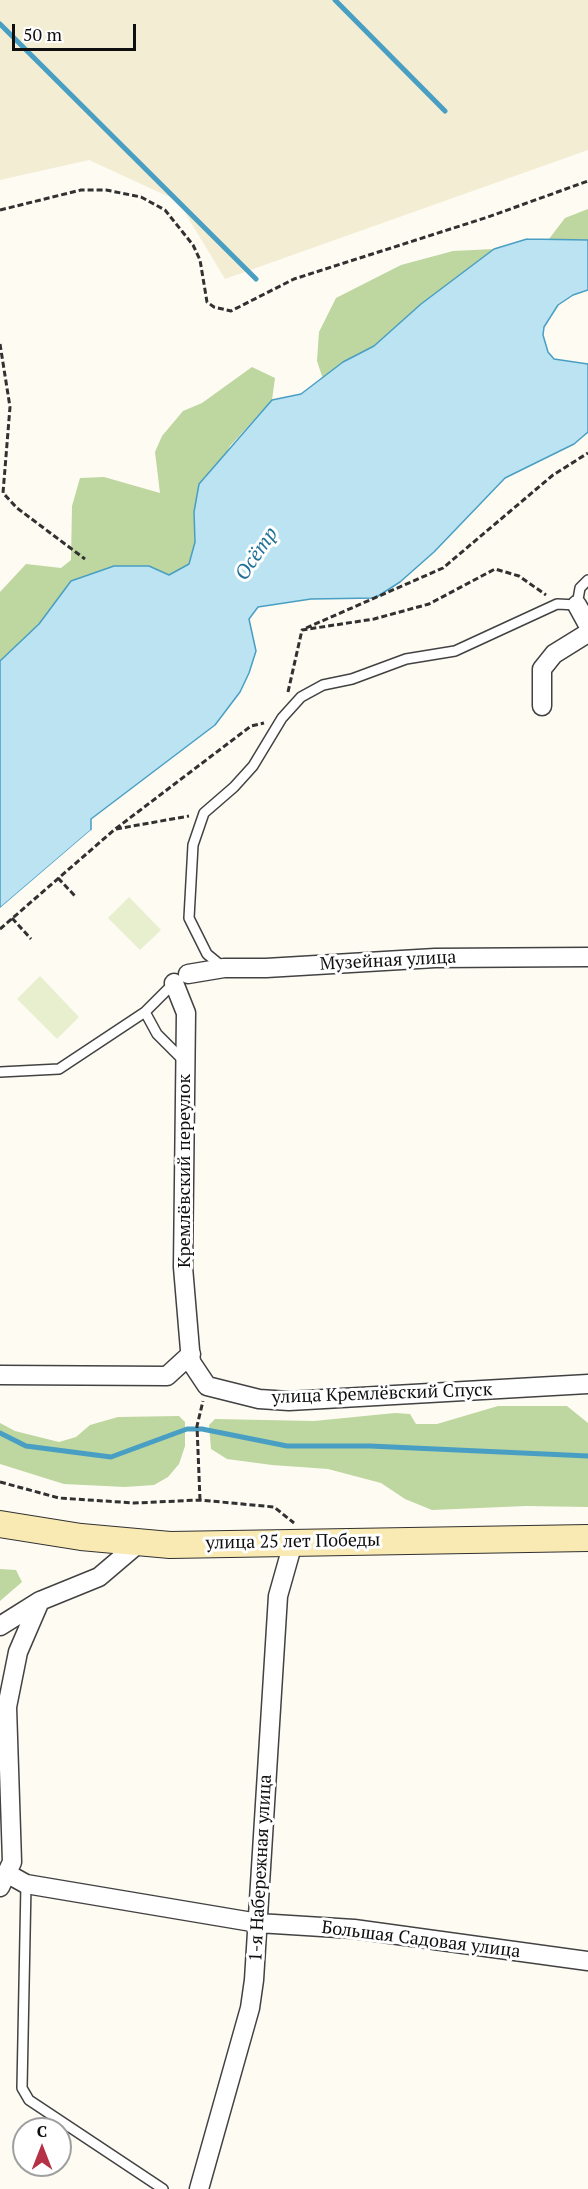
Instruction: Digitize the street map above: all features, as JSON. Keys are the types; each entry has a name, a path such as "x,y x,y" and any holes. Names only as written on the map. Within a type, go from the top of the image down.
{"main road":[{"name":"улица 25 лет Победы","path":"0,1524 81,1537 139,1543 588,1538"}],"street":[{"path":"577,605 588,626"},
{"path":"542,706 542,669 554,654 588,633"},
{"name":"Музейная улица","path":"181,978 224,968 266,968 435,958 588,957"},
{"name":"Кремлёвский переулок","path":"181,978 186,1013 183,1267 191,1358"},
{"path":"0,1375 166,1376 191,1358 207,1386"},
{"name":"улица Кремлёвский Спуск","path":"207,1386 259,1399 289,1401 588,1384"},
{"name":"1-я Набережная улица","path":"199,2189 250,2008 258,1923 278,1596 300,1542"},
{"path":"0,1626 40,1601 99,1576 139,1543"},
{"path":"7,1874 4,1710 18,1652 40,1601"},
{"name":"Большая Садовая улица","path":"7,1874 26,1884 258,1923 354,1929 588,1961"}],"lane":[{"path":"224,968 207,954 189,918 193,845 204,813 234,787 253,766 282,718 301,697 323,685 352,679 406,659 455,651 557,604 577,605 580,588 588,580"},
{"path":"0,1072 59,1069 145,1012 181,978"},
{"path":"145,1012 157,1034 185,1062"},
{"path":"26,1884 22,2088 29,2100 164,2189"}],"path":[{"path":"0,210 81,190 106,190 141,197 165,210 193,244 200,260 207,302 214,307 231,311 294,279 488,217 588,181"},
{"path":"0,344 10,407 3,493 17,508 85,559"},
{"path":"302,630 443,567 553,475 588,453"},
{"path":"302,630 374,619 429,604 495,569 519,576 557,604"},
{"path":"0,929 114,830 251,726 282,718 302,630"},
{"path":"114,830 204,813"},
{"path":"58,878 75,896"},
{"path":"12,918 31,939"},
{"path":"200,1500 197,1426 207,1386"},
{"path":"0,1482 59,1498 134,1503 200,1500 274,1508 295,1523 300,1542"}],"shaded area":[{"path":"0,0 588,0 588,150 225,279 178,201 89,160 0,180"}],"green space":[{"path":"588,209 588,240 549,239 565,218"},
{"path":"494,249 421,304 374,346 343,362 323,379 317,361 319,332 336,298 401,265 453,251"},
{"path":"252,367 275,378 272,400 230,446 194,512 195,542 190,564 169,576 149,566 71,581 39,624 0,661 0,592 26,564 61,568 71,560 72,506 80,478 104,477 160,493 155,452 162,436 183,411 202,403"},
{"path":"129,897 161,930 140,950 108,918"},
{"path":"40,976 79,1017 57,1039 17,999"},
{"path":"498,1406 567,1406 588,1423 588,1507 526,1506 432,1510 405,1499 381,1483 328,1469 227,1459 211,1449 209,1425 215,1419 314,1421 395,1413 410,1414 416,1424 437,1424"},
{"path":"179,1416 185,1422 185,1446 179,1464 168,1477 154,1485 125,1487 64,1484 0,1464 0,1423 15,1431 59,1442 76,1437 90,1425 118,1417"},
{"path":"0,1569 16,1570 22,1582 0,1601"}],"water":[{"name":"Осётр","path":"527,239 588,240 588,290 573,295 558,305 544,327 543,335 548,352 554,359 588,364 588,432 574,444 505,478 434,552 400,582 375,598 311,599 258,607 249,619 256,651 249,673 240,692 215,725 91,819 91,830 0,908 0,661 39,624 71,581 114,566 149,566 169,575 189,564 195,542 194,512 199,484 272,400 301,394 343,362 374,346 421,304 494,249"}],"pier":[{"path":"91,830 93,832 0,911 0,908"}],"waterway":[{"path":"335,0 445,111"},
{"path":"0,24 256,279"},
{"path":"0,1433 26,1446 111,1457 187,1429 202,1429 287,1446 370,1446 588,1456"}]}
